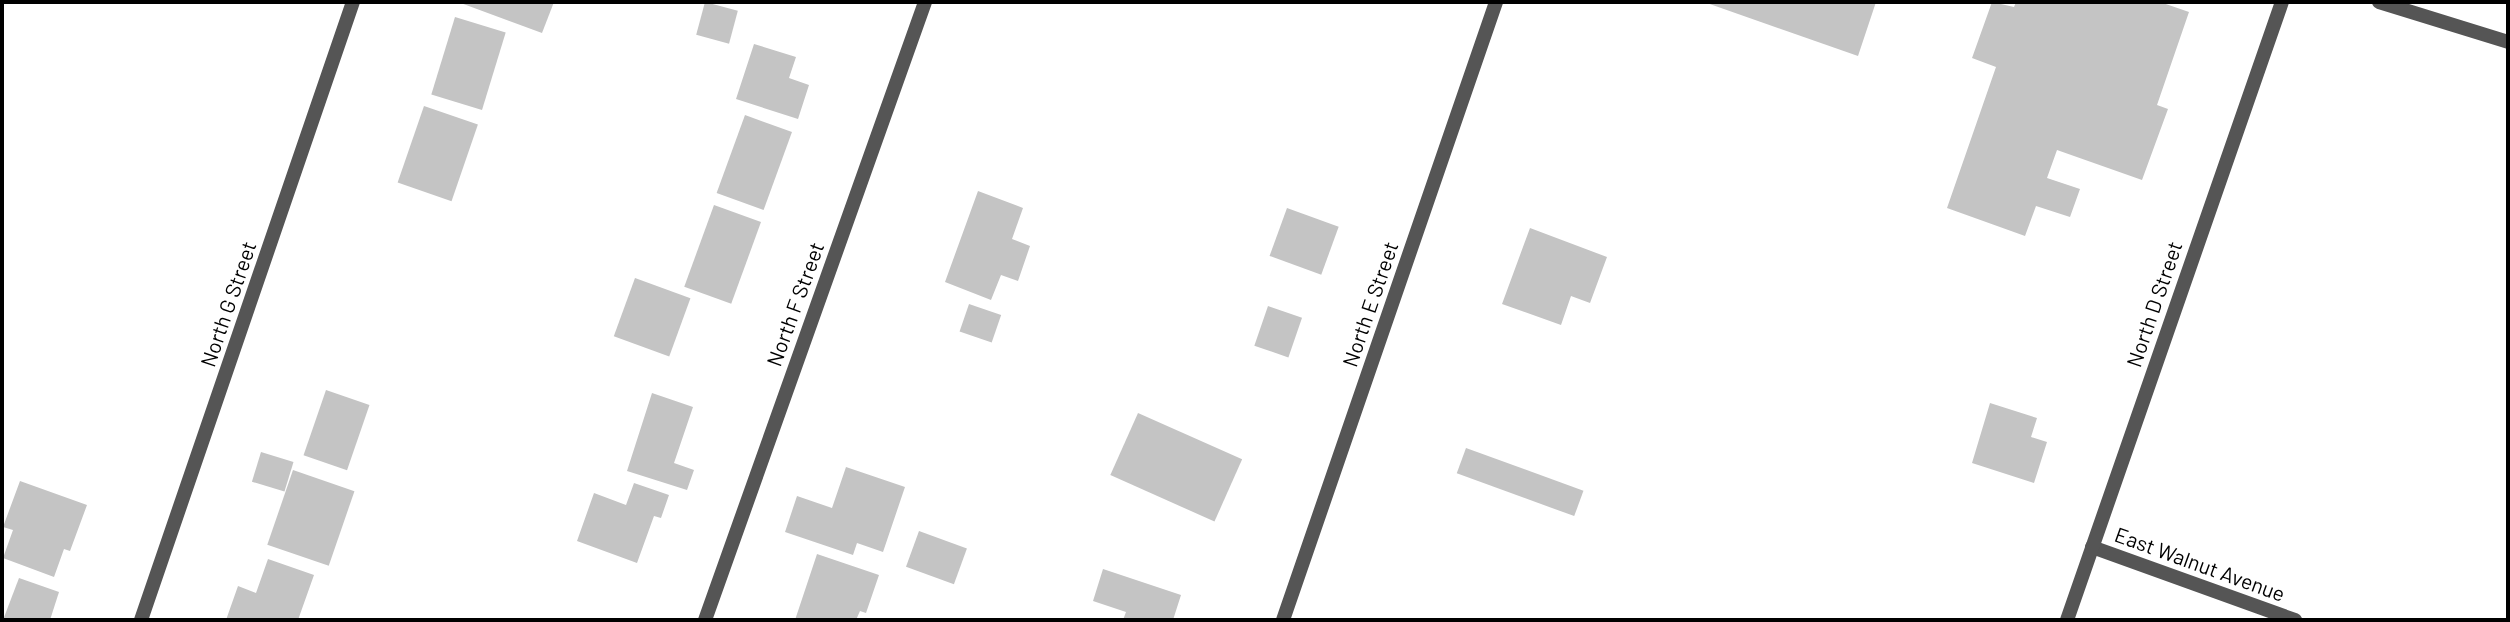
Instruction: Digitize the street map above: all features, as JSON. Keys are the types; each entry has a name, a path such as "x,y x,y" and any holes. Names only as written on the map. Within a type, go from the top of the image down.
{"street":[{"name":"North G Street","path":"141,620 353,2"},
{"name":"North F Street","path":"705,620 925,2"},
{"name":"North E Street","path":"1283,620 1496,2"},
{"name":"North D Street","path":"2067,620 2282,2"},
{"path":"2379,2 2508,42"},
{"name":"East Walnut Avenue","path":"2092,547 2295,620"}],"building":[{"path":"458,2 554,2 542,33"},
{"path":"705,2 738,11 729,44 696,35"},
{"path":"1704,2 1876,2 1858,56"},
{"path":"1992,2 2014,7 2016,2 2160,2 2189,12 2157,105 2168,109 2142,180 2057,150 2047,178 2080,189 2070,217 2036,206 2025,236 1947,208 1996,67 1972,58"},
{"path":"455,17 506,32 482,110 431,94"},
{"path":"754,44 796,57 789,78 809,85 798,119 736,99"},
{"path":"424,106 478,125 452,201 398,183"},
{"path":"745,115 792,132 764,210 717,193"},
{"path":"978,191 1023,208 1012,239 1030,246 1018,281 1001,275 991,300 945,282"},
{"path":"714,205 761,222 731,304 684,287"},
{"path":"1287,208 1339,227 1321,275 1270,256"},
{"path":"1530,228 1607,257 1590,303 1571,296 1561,325 1502,304"},
{"path":"635,278 690,298 669,356 614,336"},
{"path":"969,304 1001,315 992,342 960,331"},
{"path":"1268,306 1302,318 1288,357 1254,346"},
{"path":"326,390 369,405 347,470 304,455"},
{"path":"652,393 693,407 674,463 694,470 687,490 627,471"},
{"path":"1990,403 2037,418 2031,437 2047,442 2034,483 1972,463"},
{"path":"1138,413 1242,459 1214,521 1110,475"},
{"path":"1466,448 1583,491 1574,516 1457,473"},
{"path":"261,452 294,462 284,492 252,482"},
{"path":"846,467 905,487 883,552 857,543 853,555 785,532 797,496 832,508"},
{"path":"293,470 354,491 329,566 267,545"},
{"path":"20,481 87,505 70,551 64,549 54,577 3,558 13,530 3,527"},
{"path":"634,483 669,495 661,518 654,516 637,563 577,541 594,493 626,505"},
{"path":"919,531 967,548 954,584 906,567"},
{"path":"817,554 879,575 866,613 860,611 856,620 795,620"},
{"path":"268,559 314,575 298,620 226,620 238,586 256,593"},
{"path":"1103,569 1181,595 1173,620 1123,620 1126,612 1093,601"},
{"path":"19,578 59,592 50,620 3,620"}]}
